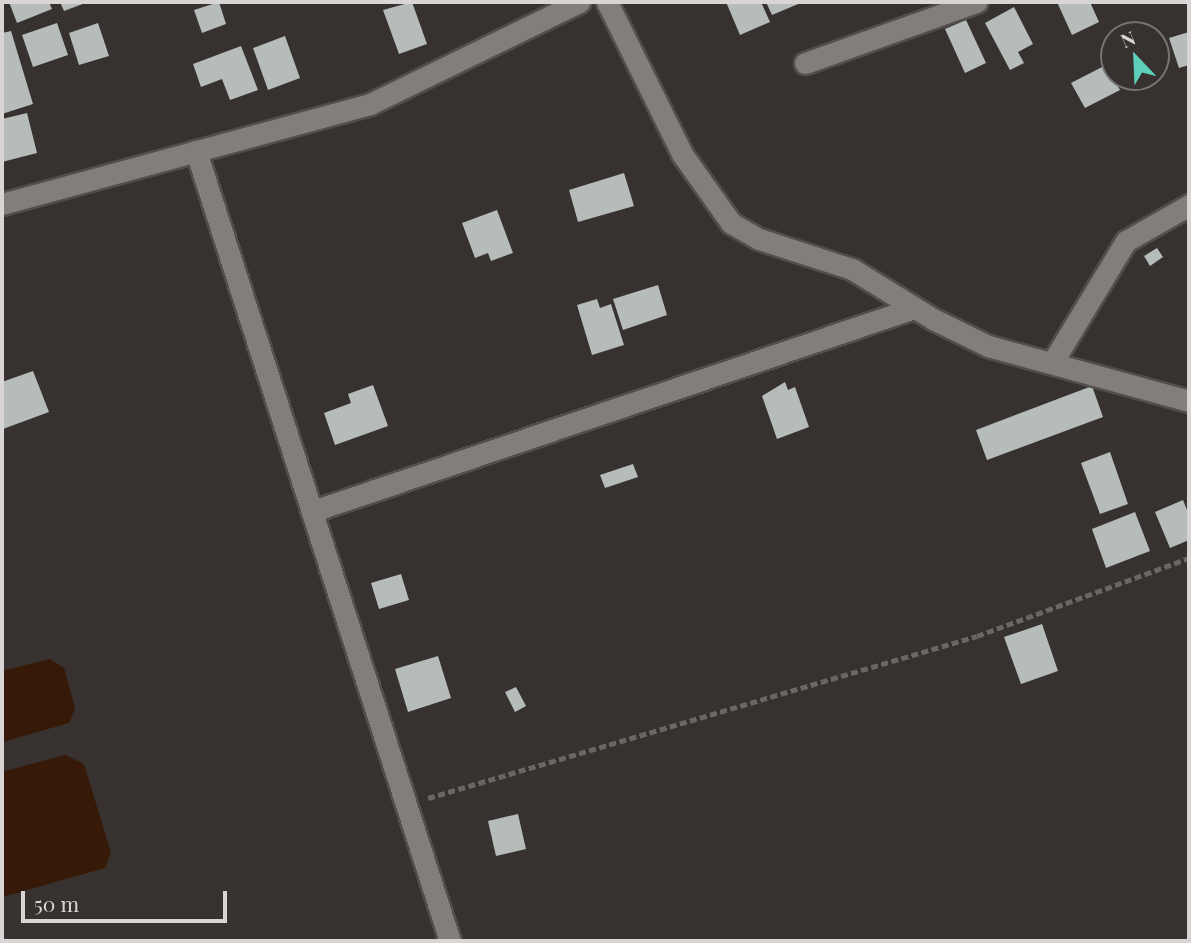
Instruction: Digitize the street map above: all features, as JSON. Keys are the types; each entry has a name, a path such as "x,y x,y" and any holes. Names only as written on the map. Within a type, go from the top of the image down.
{"street":[{"path":"2,204 370,104 579,2"},
{"path":"607,2 682,154 731,223 760,239 852,269 914,307 988,346 1189,401"},
{"path":"805,63 976,2"},
{"path":"196,151 450,941"},
{"path":"1052,363 1126,241 1189,205"},
{"path":"313,511 914,307"}],"path":[{"path":"407,804 977,636 1189,558"}],"shaded area":[{"path":"50,659 64,668 75,708 69,723 2,742 2,671"},
{"path":"65,755 84,764 111,853 105,868 2,897 2,772"}],"building":[{"path":"9,2 49,2 52,9 17,23"},
{"path":"60,2 88,2 64,11"},
{"path":"219,2 226,24 202,33 194,10"},
{"path":"412,2 427,44 399,54 383,10"},
{"path":"726,2 761,2 770,22 740,35"},
{"path":"766,2 803,2 772,15"},
{"path":"1057,2 1090,2 1099,22 1072,35"},
{"path":"1014,7 1033,44 1018,52 1024,63 1010,70 985,23"},
{"path":"966,20 986,63 965,73 945,29"},
{"path":"57,23 68,55 33,67 22,35"},
{"path":"98,23 109,56 79,65 69,33"},
{"path":"11,31 33,104 2,114 2,33"},
{"path":"1189,32 1189,65 1179,68 1170,38"},
{"path":"285,36 300,78 268,90 253,48"},
{"path":"241,46 258,90 230,100 222,79 201,87 193,64"},
{"path":"1100,68 1100,91 1118,91 1085,108 1071,83"},
{"path":"27,113 37,153 2,162 2,119"},
{"path":"624,173 634,206 578,222 569,190"},
{"path":"497,210 513,253 491,261 488,253 475,258 462,223"},
{"path":"1157,248 1163,257 1150,266 1144,256"},
{"path":"658,285 667,315 623,330 613,299"},
{"path":"597,299 600,308 611,304 624,345 592,355 577,305"},
{"path":"33,371 49,412 3,429 2,382"},
{"path":"785,382 788,390 795,387 809,427 777,439 762,396"},
{"path":"373,385 388,426 335,445 324,413 351,403 348,394"},
{"path":"1092,386 1103,417 987,460 976,430"},
{"path":"1110,452 1128,504 1100,514 1081,463"},
{"path":"633,464 638,477 605,488 600,475"},
{"path":"1183,500 1189,515 1189,540 1170,548 1155,512"},
{"path":"1135,512 1150,551 1106,568 1092,529"},
{"path":"401,574 409,600 379,609 371,583"},
{"path":"1042,624 1058,671 1021,684 1004,637"},
{"path":"438,656 451,698 408,712 395,669"},
{"path":"516,687 526,706 515,712 505,692"},
{"path":"518,814 526,849 496,856 488,821"}]}
